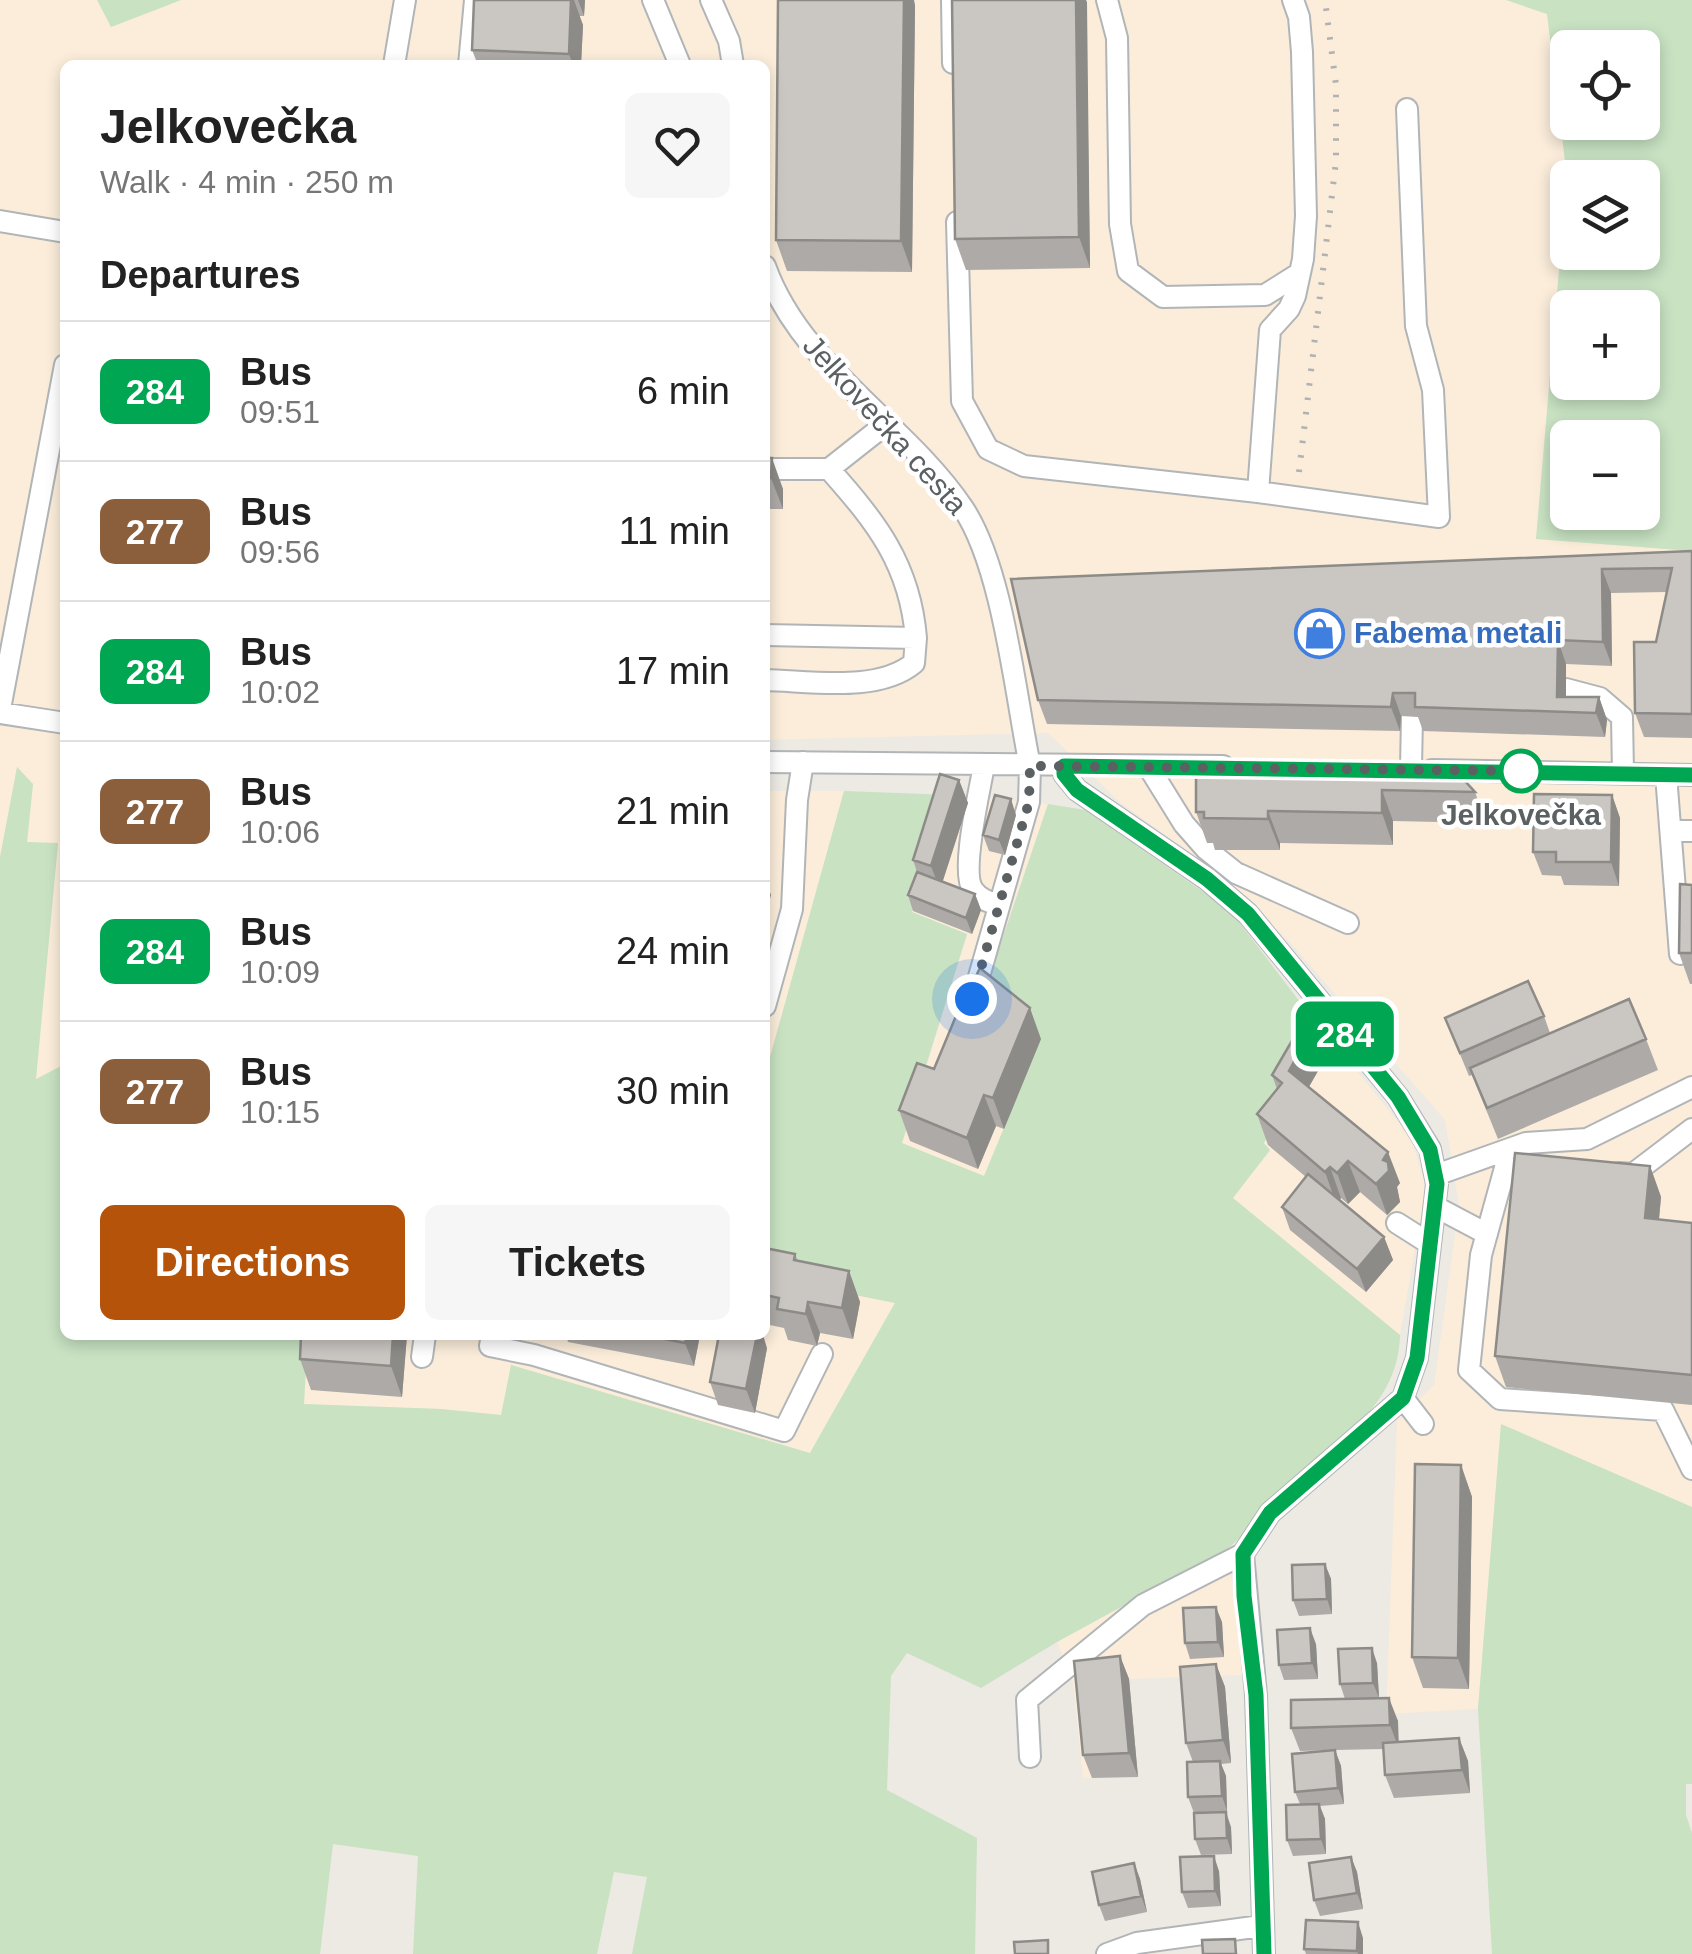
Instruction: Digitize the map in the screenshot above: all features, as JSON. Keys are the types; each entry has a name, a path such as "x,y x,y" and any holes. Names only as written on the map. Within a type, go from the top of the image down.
{"street":[{"path":"395,60 405,0"},
{"path":"469,60 475,0"},
{"path":"654,0 678,60"},
{"path":"952,0 954,76"},
{"path":"1108,0 1117,38 1120,224 1128,271 1164,297 1265,294 1300,273"},
{"path":"1258,492 1270,330 1289,309 1300,273 1306,216 1299,17 1292,0"},
{"path":"714,2 732,60"},
{"path":"957,210 962,400 988,450 1024,466 1438,516 1434,390 1416,326 1407,109"},
{"path":"0,221 60,231"},
{"name":"Jelkovečka cesta","path":"770,276 790,317 951,492 980,540 999,608 1030,766 1029,802 970,1009"},
{"path":"60,391 0,711 60,722"},
{"path":"770,469 828,469 886,424"},
{"path":"770,680 880,682 900,675 914,663 914,607 894,554 873,519 828,469"},
{"path":"770,635 916,638"},
{"path":"1566,689 1600,698 1622,717 1623,773"},
{"path":"1412,716 1401,769 1692,775"},
{"path":"770,762 1241,766"},
{"path":"770,988 792,908 797,800 803,762"},
{"path":"984,765 968,872 973,891 999,905"},
{"path":"1030,1757 1027,1700 1144,1605 1243,1554 1270,1513 1403,1398 1417,1358 1436,1206 1436,1175 1430,1150 1398,1097 1265,932 1207,879 1077,790 1064,774 1064,766"},
{"path":"1148,766 1184,824 1206,849 1236,873 1348,923"},
{"path":"1666,774 1681,831 1680,954"},
{"path":"1436,1175 1526,1144 1587,1139 1692,1087"},
{"path":"1597,1172 1632,1174 1692,1129"},
{"path":"1562,1171 1505,1168 1480,1255 1469,1370 1500,1399 1663,1410 1692,1469"},
{"path":"1436,1206 1488,1234"},
{"path":"1398,1223 1430,1244"},
{"path":"422,1358 424,1340"},
{"path":"491,1340 490,1346 534,1355 784,1431 822,1354"},
{"path":"1403,1398 1423,1424"},
{"path":"1243,1554 1256,1695 1264,1954"},
{"path":"1107,1954 1137,1944 1261,1926"}],"shaded area":[{"path":"0,0 97,0 112,27 181,0 1506,0 1547,14 1550,140 1562,140 1565,160 1550,160 1550,270 1559,270 1557,290 1550,290 1550,376 1536,539 1692,551 1692,1507 1501,1425 1478,1709 1386,1714 1397,1421 1434,1385 1459,1206 1445,1120 1287,939 1214,869 1122,804 1048,733 770,740 770,60 60,60 60,1067 36,1081 58,844 27,843 33,785 18,768 0,857"},
{"path":"770,791 844,791 770,1060"},
{"path":"950,795 1048,804 984,993 1041,1039 984,1176 902,1144 967,935 912,912"},
{"path":"1303,1006 1410,1136 1424,1180 1400,1335 1232,1198 1270,1151 1263,1143 1279,1117 1274,1113"},
{"path":"770,1278 895,1302 809,1454 511,1365 502,1415 303,1404 308,1340 770,1340"},
{"path":"1227,1549 1246,1675 1129,1679 1138,1777 1083,1778 1073,1683 1057,1642"}],"green space":[{"path":"97,0 181,0 111,27"},
{"path":"1506,0 1692,0 1692,551 1536,539 1550,376 1550,400 1660,400 1660,290 1557,290 1559,270 1660,270 1660,160 1565,160 1562,140 1660,140 1660,30 1550,30 1550,38 1547,14"},
{"path":"17,767 33,784 27,842 58,843 36,1079 60,1067 60,1340 308,1340 304,1404 501,1415 511,1365 810,1453 895,1303 770,1278 770,1057 844,791 950,795 912,912 967,934 902,1143 984,1176 1041,1039 984,993 1048,804 1085,810 1215,900 1239,922 1303,1006 1274,1113 1279,1116 1264,1143 1270,1150 1233,1198 1400,1335 1396,1363 1386,1387 1353,1430 1268,1502 1227,1549 981,1688 907,1653 891,1676 887,1790 977,1838 975,1954 632,1954 647,1877 614,1872 597,1954 413,1954 418,1856 333,1844 320,1954 0,1954 0,857"},
{"path":"1501,1424 1692,1507 1692,1784 1686,1784 1686,1815 1692,1833 1692,1954 1492,1954 1478,1709"}],"building":[{"path":"474,0 571,0 569,54 472,50"},
{"path":"778,0 904,0 901,241 776,240"},
{"path":"952,0 1076,0 1079,237 955,239"},
{"name":"Fabema metali","path":"1692,551 1692,714 1635,713 1634,642 1656,642 1672,568 1602,569 1603,642 1558,640 1557,697 1599,697 1596,713 1415,707 1415,693 1393,693 1391,707 1038,700 1011,579"},
{"path":"1196,764 1452,767 1475,792 1382,790 1382,813 1268,811 1268,819 1204,818 1204,812 1196,812"},
{"path":"940,774 959,780 931,866 913,860"},
{"path":"1534,794 1612,795 1611,862 1556,862 1556,852 1533,852"},
{"path":"995,795 1011,799 999,840 983,835"},
{"path":"917,872 975,894 966,918 908,895"},
{"path":"1680,884 1692,885 1692,953 1679,953"},
{"path":"980,968 1030,1008 993,1098 984,1095 967,1138 899,1110 917,1063 934,1069 973,975"},
{"path":"1528,981 1544,1016 1460,1053 1445,1018"},
{"path":"1629,999 1646,1039 1487,1108 1470,1068"},
{"path":"1300,1027 1310,1032 1289,1071 1388,1152 1383,1160 1388,1162 1389,1171 1376,1184 1348,1161 1337,1173 1330,1167 1325,1172 1257,1114 1282,1083 1272,1075"},
{"path":"1515,1153 1650,1166 1645,1218 1692,1223 1692,1375 1495,1356"},
{"path":"1308,1174 1384,1237 1357,1269 1282,1207"},
{"path":"770,1249 795,1254 794,1260 849,1271 842,1308 808,1302 806,1314 777,1309 779,1298 770,1296"},
{"path":"301,1340 393,1340 391,1366 300,1359"},
{"path":"718,1340 756,1340 746,1389 710,1382"},
{"path":"1415,1464 1461,1465 1458,1658 1412,1657"},
{"path":"1325,1564 1327,1599 1293,1600 1292,1565"},
{"path":"1216,1607 1218,1642 1185,1643 1183,1608"},
{"path":"1310,1628 1312,1663 1279,1665 1277,1630"},
{"path":"1372,1648 1373,1683 1340,1684 1338,1649"},
{"path":"1120,1656 1129,1753 1083,1755 1074,1661"},
{"path":"1216,1664 1223,1740 1186,1743 1180,1667"},
{"path":"1389,1698 1390,1725 1291,1728 1291,1700"},
{"path":"1459,1738 1462,1770 1385,1775 1383,1743"},
{"path":"1335,1750 1338,1788 1295,1792 1292,1754"},
{"path":"1220,1761 1222,1796 1188,1797 1187,1762"},
{"path":"1319,1804 1321,1839 1287,1840 1286,1805"},
{"path":"1226,1812 1227,1838 1195,1839 1194,1813"},
{"path":"1214,1856 1215,1891 1182,1892 1180,1857"},
{"path":"1351,1857 1357,1893 1314,1900 1309,1863"},
{"path":"1134,1863 1141,1896 1099,1905 1092,1872"},
{"path":"1306,1920 1358,1922 1357,1951 1304,1949"},
{"path":"1235,1939 1236,1954 1203,1954 1202,1940"},
{"path":"1048,1940 1048,1954 1015,1954 1014,1942"}],"railway":[{"path":"1299,472 1336,161 1336,85 1325,0"}],"bus line":[{"name":"284","path":"1264,1954 1256,1695 1243,1554 1270,1513 1403,1398 1417,1358 1436,1206 1435,1165 1419,1127 1398,1097 1265,932 1207,879 1077,790 1068,782 1064,766 1692,775"}],"place":[{"name":"Fabema metali","path":"1319,633"},
{"name":"Jelkovečka","path":"1521,771"}],"route":[{"path":"972,999 1029,802 1030,766 1521,771"}]}
